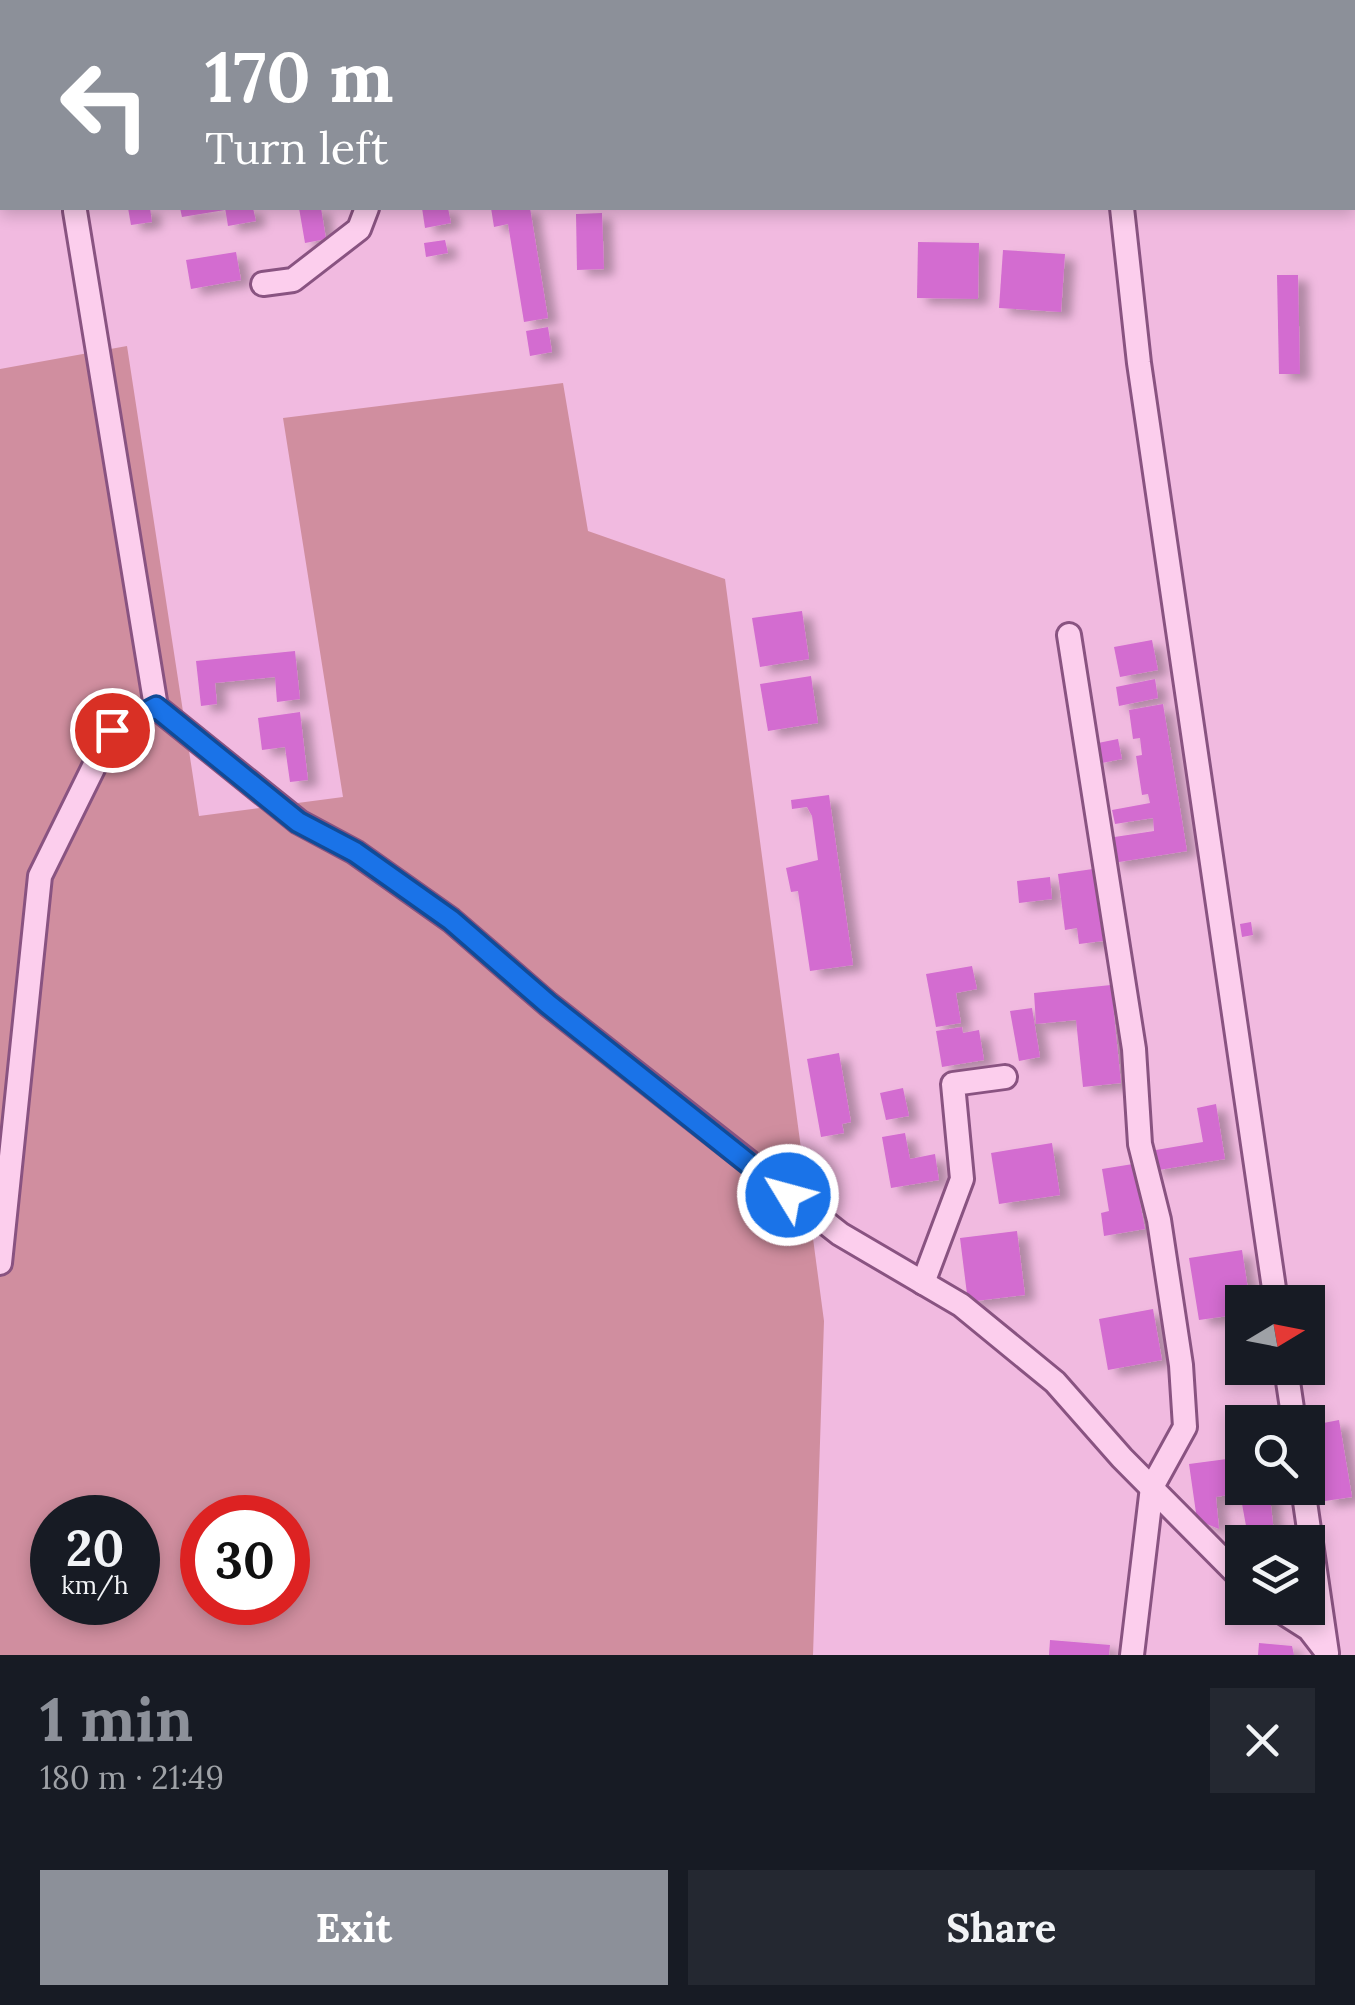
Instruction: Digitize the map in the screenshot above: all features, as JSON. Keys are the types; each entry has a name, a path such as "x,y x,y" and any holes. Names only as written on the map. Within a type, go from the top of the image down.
{"street":[{"path":"263,284 294,280 359,229 365,210"},
{"path":"1122,210 1139,364 1274,1285"},
{"path":"76,211 156,707 298,822 355,852 451,920 548,1004 840,1234 961,1305 1055,1382 1225,1562"},
{"path":"1069,636 1134,1049 1140,1144 1159,1220 1181,1364 1184,1427 1152,1487 1132,1655"},
{"path":"0,1262 40,876 112,730 156,707"},
{"path":"923,1283 962,1179 953,1084 1005,1077"},
{"path":"1306,1505 1328,1654"},
{"path":"1304,1625 1328,1654"}],"shaded area":[{"path":"127,346 199,816 343,797 283,418 563,383 588,531 725,579 824,1321 813,1655 0,1655 0,369"}],"building":[{"path":"128,210 150,210 152,222 131,225"},
{"path":"180,210 225,210 182,217"},
{"path":"225,210 253,210 256,221 228,226"},
{"path":"299,210 321,210 326,239 305,243"},
{"path":"422,210 448,210 451,223 425,228"},
{"path":"491,210 530,210 548,318 524,322 508,224 494,227"},
{"path":"602,213 604,269 577,270 576,214"},
{"path":"445,240 448,253 426,257 424,243"},
{"path":"918,242 979,243 978,299 917,298"},
{"path":"1003,250 1065,254 1061,312 999,308"},
{"path":"236,252 241,280 191,289 186,260"},
{"path":"1277,275 1298,275 1300,374 1279,374"},
{"path":"548,327 552,352 530,356 526,331"},
{"path":"802,611 809,659 760,667 752,618"},
{"path":"1152,640 1158,670 1120,677 1114,647"},
{"path":"295,651 300,699 277,702 275,677 215,683 217,704 201,706 196,661"},
{"path":"811,676 818,723 768,731 760,684"},
{"path":"1155,679 1158,698 1119,706 1116,687"},
{"path":"1163,704 1187,851 1113,863 1108,838 1154,831 1153,818 1115,824 1112,810 1150,803 1148,794 1142,795 1136,756 1142,755 1140,738 1133,739 1129,710"},
{"path":"300,712 308,780 290,782 285,747 262,750 258,718"},
{"path":"1118,739 1122,759 1097,764 1093,744"},
{"path":"829,795 853,965 810,971 798,891 791,892 786,868 818,860 812,816 807,807 792,809 791,800"},
{"path":"1093,869 1103,941 1079,944 1077,928 1065,930 1058,874"},
{"path":"1050,877 1052,899 1019,903 1017,881"},
{"path":"1251,922 1253,935 1242,937 1240,924"},
{"path":"972,966 977,989 956,993 961,1023 936,1027 926,974"},
{"path":"1111,985 1121,1083 1083,1087 1076,1020 1036,1024 1034,993"},
{"path":"1032,1008 1040,1057 1019,1061 1010,1011"},
{"path":"962,1027 963,1033 979,1030 984,1060 942,1067 936,1031"},
{"path":"839,1053 851,1122 842,1124 844,1133 821,1137 807,1059"},
{"path":"903,1088 909,1116 886,1120 880,1093"},
{"path":"1216,1104 1225,1159 1153,1171 1150,1151 1203,1142 1197,1108"},
{"path":"905,1133 910,1159 935,1154 939,1180 891,1188 882,1137"},
{"path":"1052,1143 1060,1195 999,1204 991,1153"},
{"path":"1133,1164 1145,1229 1104,1236 1101,1213 1109,1211 1102,1169"},
{"path":"1017,1231 1025,1295 968,1302 960,1238"},
{"path":"1242,1250 1247,1285 1225,1285 1225,1316 1199,1320 1189,1258"},
{"path":"1153,1309 1162,1360 1108,1370 1099,1319"},
{"path":"1339,1420 1352,1497 1325,1501 1325,1423"},
{"path":"1225,1459 1225,1496 1216,1497 1219,1529 1197,1520 1189,1464"},
{"path":"1242,1505 1271,1505 1273,1525 1246,1525"},
{"path":"1050,1640 1110,1645 1109,1655 1049,1655"},
{"path":"1259,1643 1292,1646 1294,1655 1258,1655"}],"route":[{"path":"112,730 156,707 298,822 355,852 451,920 548,1004 788,1195"}]}
